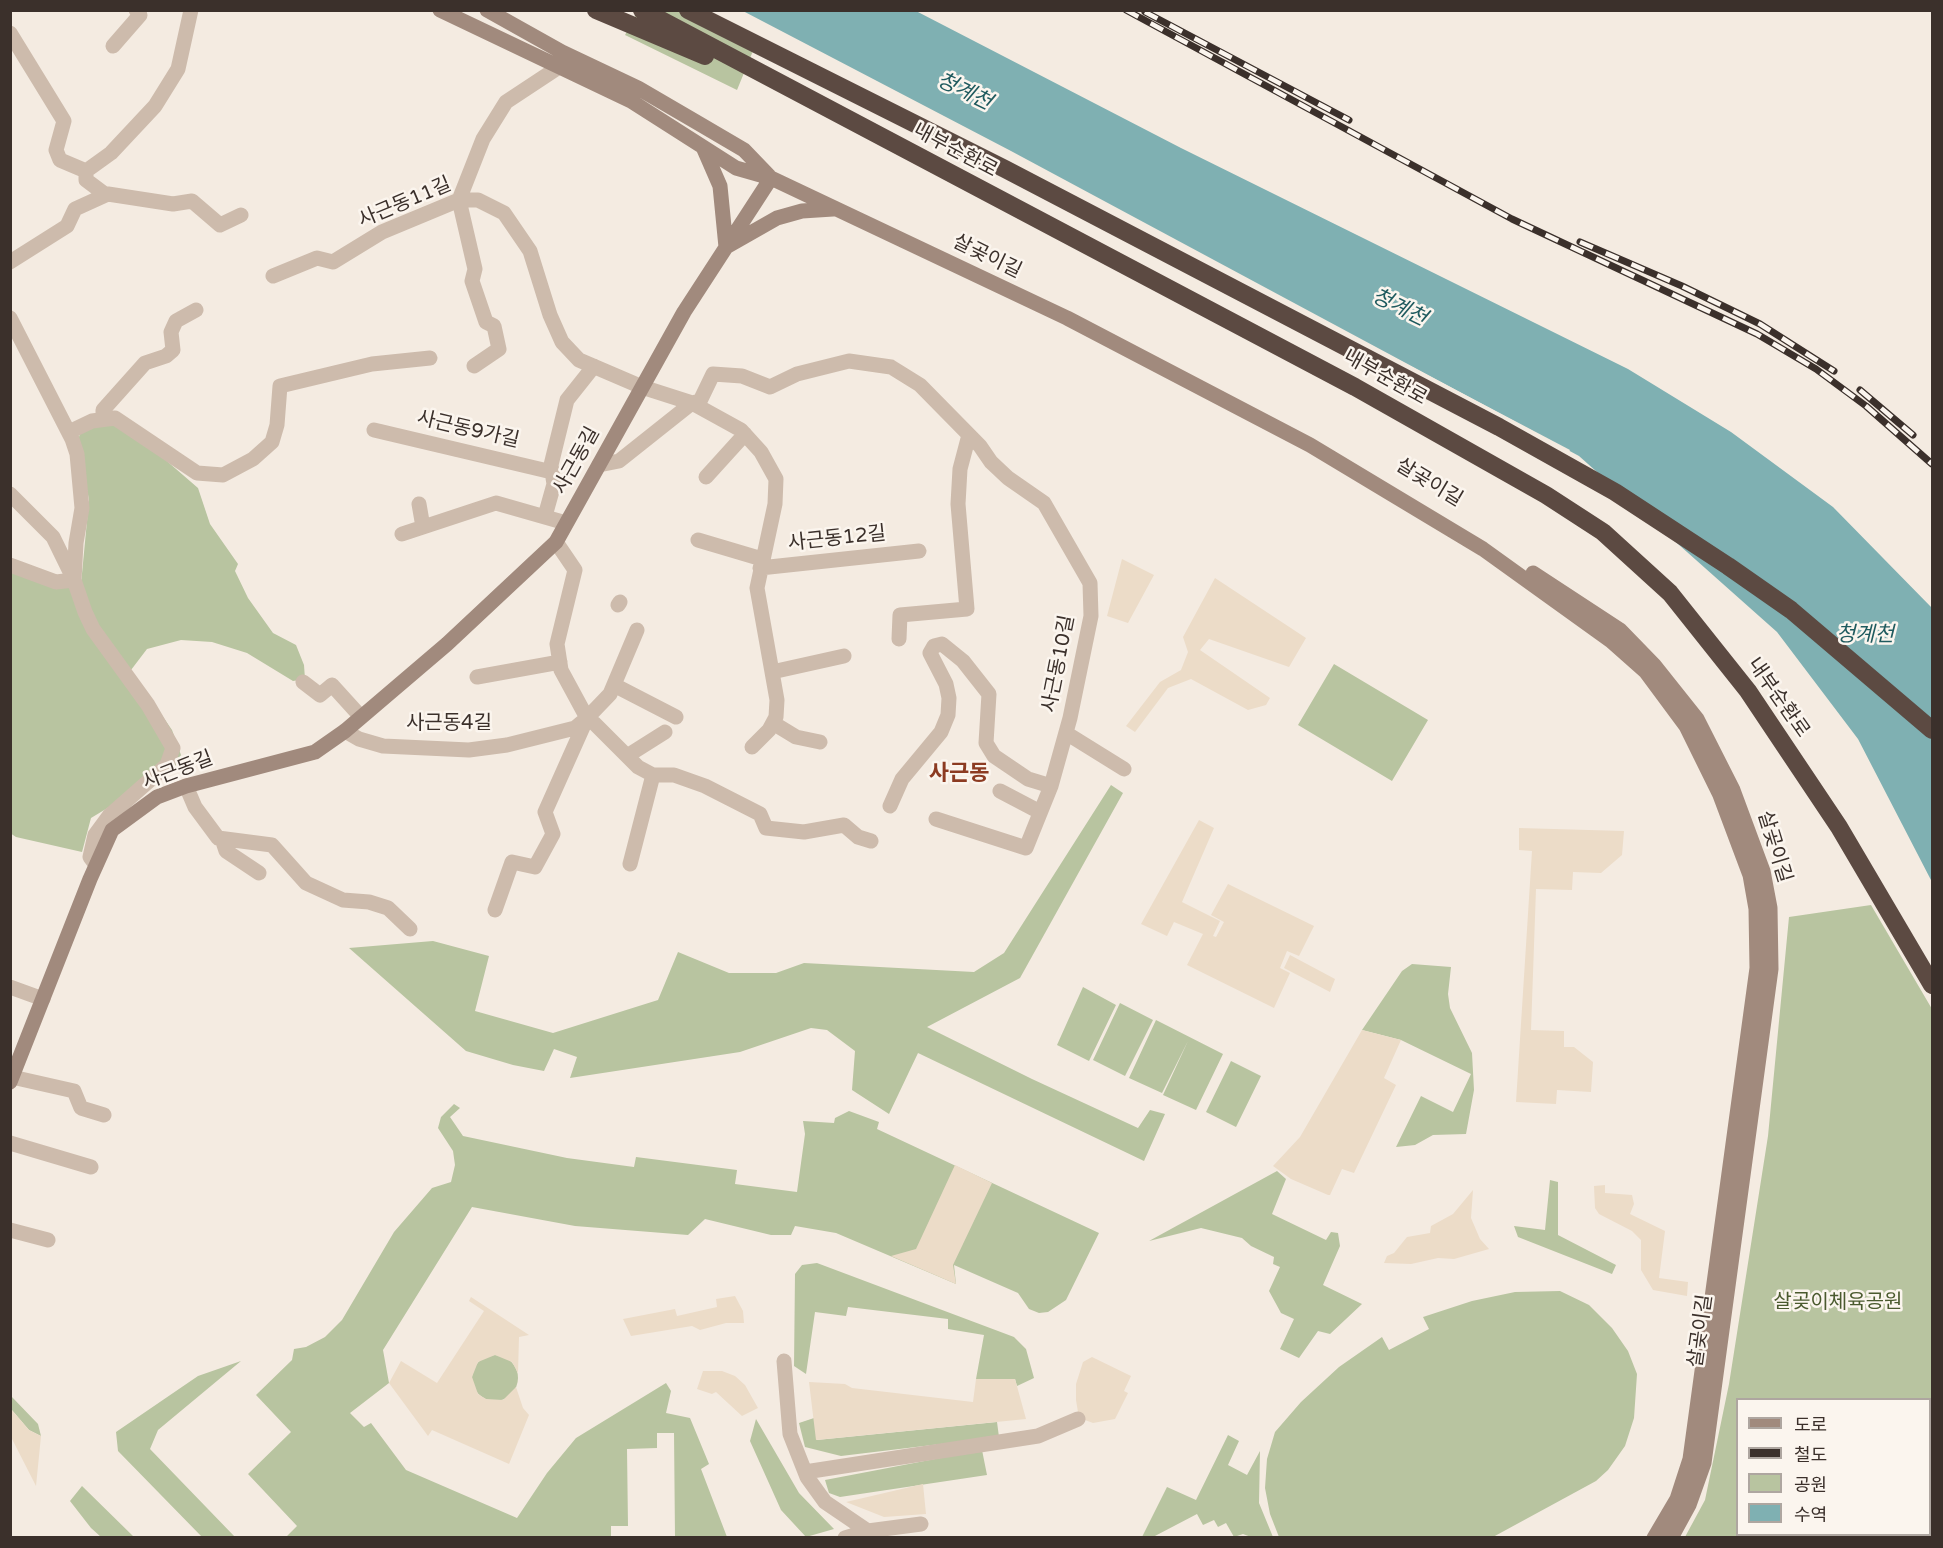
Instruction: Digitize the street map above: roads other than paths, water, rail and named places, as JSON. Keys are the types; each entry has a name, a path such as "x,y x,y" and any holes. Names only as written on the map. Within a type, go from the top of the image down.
{"highway":[{"path":"596,10 814,102"},
{"name":"내부순환로","path":"642,10 1355,387 1546,495 1603,532 1670,593 1748,691 1839,827 1932,985"},
{"name":"내부순환로","path":"688,10 1005,169 1499,427 1615,492 1791,610 1932,730"}],"main road":[{"name":"살곶이길","path":"440,10 632,101 736,168 771,178 1067,318 1311,445 1483,549 1611,641 1646,672 1686,726 1720,795 1750,875 1756,909 1757,968 1690,1460 1677,1499 1654,1538"},
{"name":"살곶이길","path":"487,10 562,52 638,88 744,150 771,178"},
{"path":"703,147 720,186 726,247 777,218 802,211 836,208"},
{"name":"사근동길","path":"11,1079 112,830 157,797 186,786 315,752 345,731 447,644 556,542 684,312 771,178"},
{"name":"살곶이길","path":"1311,445 1355,463 1485,541 1620,630 1654,664 1697,719 1733,790 1763,871 1770,908 1771,969 1731,1270 1704,1463 1689,1505 1671,1538"}],"street":[{"path":"113,46 140,15 135,10"},
{"path":"86,171 111,153 155,106 178,69 191,10"},
{"path":"10,33 64,121 56,150 60,160 86,171"},
{"path":"474,366 499,349 494,326 486,322 472,281 475,269 459,200 483,139 506,102 559,67"},
{"path":"86,171 86,180 106,195 173,204 192,201 220,225 241,215"},
{"path":"10,262 67,226 75,210 106,195"},
{"name":"사근동11길","path":"273,276 317,258 333,262 382,232 459,200 478,200 504,213 530,251 549,315 562,342 579,360 642,387"},
{"path":"102,418 104,410 145,363 166,356 173,350 171,332 176,321 196,310"},
{"path":"11,319 69,432 77,454 82,491 74,579"},
{"path":"69,432 102,418 115,418 197,472 223,475 253,459 272,442 277,425 280,386 372,364 430,358"},
{"name":"사근동10길","path":"599,465 619,461 692,403 700,401 713,374 742,376 770,387 797,374 849,361 891,367 921,385 974,440 991,462 1008,478 1044,503 1089,583 1091,616 1066,733 1051,786 1026,848 936,819"},
{"path":"545,516 554,484 551,465 567,400 594,366"},
{"name":"사근동12길","path":"642,387 692,403 745,434 761,453 776,479 775,504 757,588 777,700 776,717 773,723"},
{"name":"사근동9가길","path":"374,430 552,472"},
{"path":"706,477 745,434"},
{"path":"899,639 900,615 967,609 958,504 960,469 974,440"},
{"path":"10,494 53,537 74,579 93,629 148,705 172,748 167,765 109,816 96,835 90,856 96,865"},
{"path":"402,534 496,503 566,523"},
{"path":"419,504 423,527"},
{"name":"사근동12길","path":"698,540 761,563 919,551"},
{"path":"556,542 574,570 557,644 561,670 587,718 638,767 653,774 674,775 705,786 760,814 766,828 804,832 844,825 858,837 871,841"},
{"path":"10,565 56,582 74,579"},
{"path":"495,910 512,862 536,867 553,834 545,813 587,718 615,685 637,630"},
{"path":"890,806 902,779 941,732 948,715 949,698 946,684 930,653 934,646 942,644 979,678 989,694 986,742 994,756 1029,778 1051,786"},
{"path":"772,672 844,656"},
{"path":"477,677 560,662"},
{"path":"303,682 320,695 332,685 362,717"},
{"path":"615,685 676,717"},
{"name":"사근동4길","path":"345,731 359,740 383,746 469,750 507,745 575,729 587,718"},
{"path":"752,747 773,723 796,737 820,742"},
{"path":"627,756 665,732"},
{"path":"1066,733 1124,769"},
{"path":"630,864 653,774"},
{"path":"186,786 195,807 218,838 272,845 306,883 343,900 369,902 388,908 410,929"},
{"path":"1000,791 1040,812"},
{"path":"222,839 226,851 259,873"},
{"path":"10,987 43,999"},
{"name":"사근동길","path":"11,1079 74,1091 81,1108 104,1115"},
{"path":"10,1143 91,1167"},
{"path":"10,1230 48,1240"},
{"path":"784,1361 790,1434 805,1472 825,1502 839,1505 873,1534"},
{"path":"805,1472 1047,1434 1078,1419"},
{"path":"845,1538 921,1524"}],"water":[{"name":"청계천","path":"743,11 916,11 1181,148 1628,369 1731,432 1833,507 1932,608 1932,882 1858,739 1777,632 1579,456 1011,151"}],"railway":[{"path":"1126,10 1512,219 1757,334 1816,369 1866,406 1932,464"},
{"path":"1145,12 1349,120"},
{"path":"1580,242 1682,286 1760,324 1834,371"},
{"path":"1860,390 1913,435"}],"district":[{"name":"사근동","path":"959,774"}],"park label":[{"name":"살곶이체육공원","path":"1838,1303"}]}
